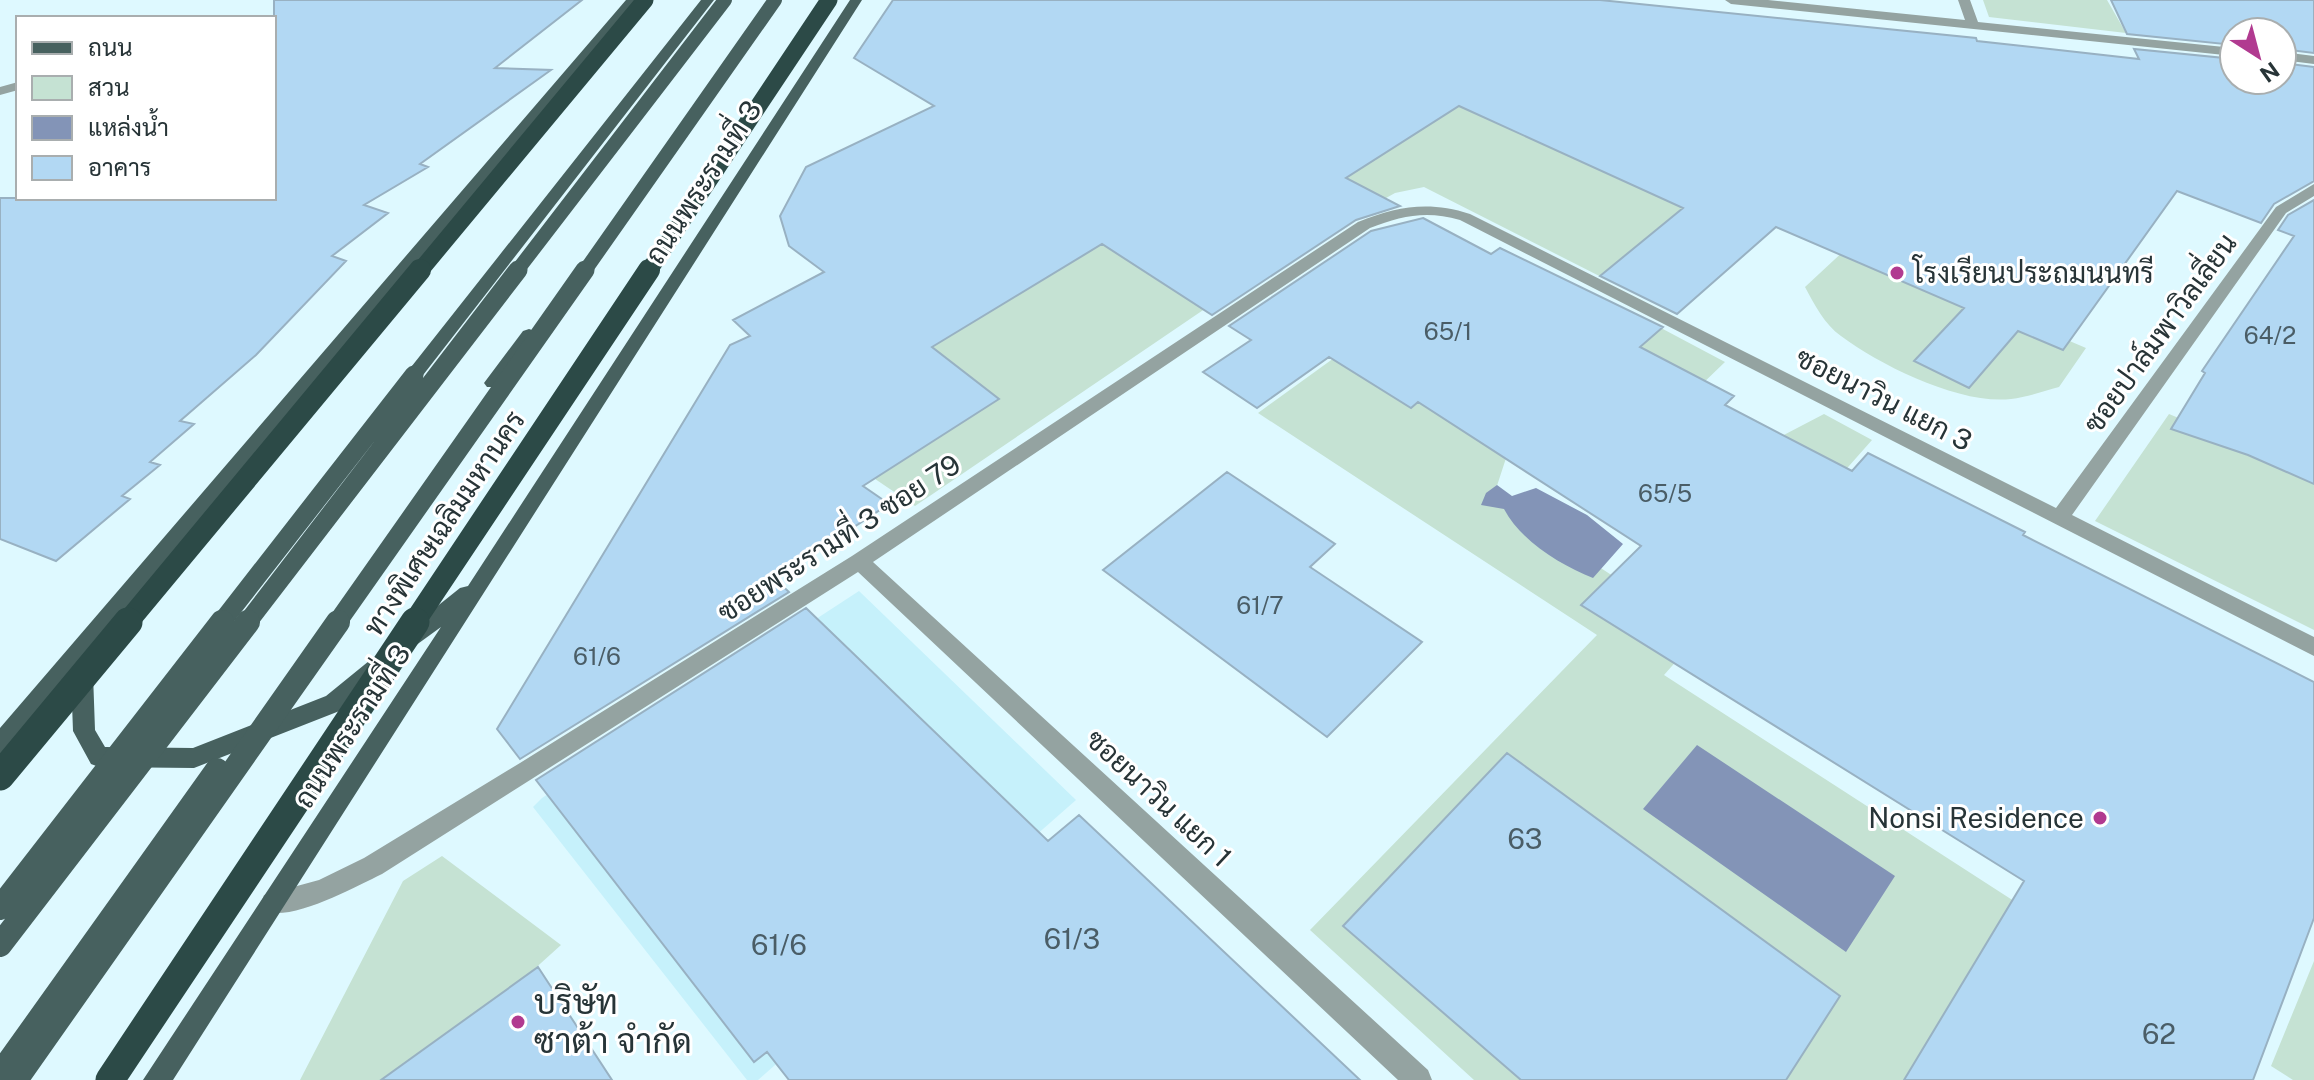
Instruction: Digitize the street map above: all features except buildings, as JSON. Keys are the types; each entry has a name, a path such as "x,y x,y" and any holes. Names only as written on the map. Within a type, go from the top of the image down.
{"highway":[{"path":"0,776 645,0"},
{"name":"ทางพิเศษเฉลิมมหานคร","path":"110,1080 829,0"}],"main road":[{"path":"0,744 633,0"},
{"path":"0,908 708,0"},
{"path":"0,945 725,0"},
{"name":"ถนนพระรามที่ 3","path":"0,1074 493,383 775,0"},
{"name":"ถนนพระรามที่ 3","path":"16,1080 775,0"},
{"name":"ถนนพระรามที่ 3","path":"157,1080 856,0"},
{"path":"82,649 84,731 99,757 194,758 334,703 482,582"}],"street":[{"path":"1731,0 2218,50"},
{"path":"1964,0 1973,26"},
{"name":"ซอยปาล์มพาวิลเลี่ยน","path":"2059,518 2281,210 2314,189"},
{"name":"ซอยพระรามที่ 3 ซอย 79","path":"273,903 323,891 373,866 859,561 1364,225 1411,208 1427,208"},
{"name":"ซอยนาวิน แยก 3","path":"1427,208 1465,217 2314,647"},
{"name":"ซอยนาวิน แยก 1","path":"859,561 1412,1078"}],"shaded area":[{"path":"859,591 1076,800 758,1080 747,1080 533,807 542,798"}],"green space":[{"path":"1983,0 2107,0 2126,33 1989,17"},
{"path":"1203,65 1798,153 1643,263 1621,287 1424,187 1395,193 1327,231"},
{"path":"1190,187 1296,247 915,506 816,439 892,361"},
{"path":"1848,247 2086,348 2059,387 2017,398 1969,396 1922,381 1877,359 1841,336 1825,320 1812,300 1805,287"},
{"path":"1629,311 1725,362 1698,388 1508,452 1493,498 1650,600 1705,476 1824,414 1872,440 1664,675 2130,976 2073,1080 1474,1080 1310,930 1597,635 1258,413 1352,345"},
{"path":"2169,414 2314,478 2314,630 2095,521"},
{"path":"442,856 561,945 411,1080 300,1080 403,881"},
{"path":"2314,961 2314,1080 2293,1080 2271,1066"}],"water":[{"path":"1497,485 1512,496 1536,488 1587,515 1623,544 1593,578 1580,573 1531,541 1504,509 1481,505 1486,493"},
{"path":"1697,745 1895,876 1846,952 1643,809"}],"place":[{"name":"โรงเรียนประถมนนทรี","path":"1897,273"},
{"name":"Nonsi Residence","path":"2100,818"},
{"name":"บริษัท ซาต้า จำกัด","path":"518,1022"}]}
